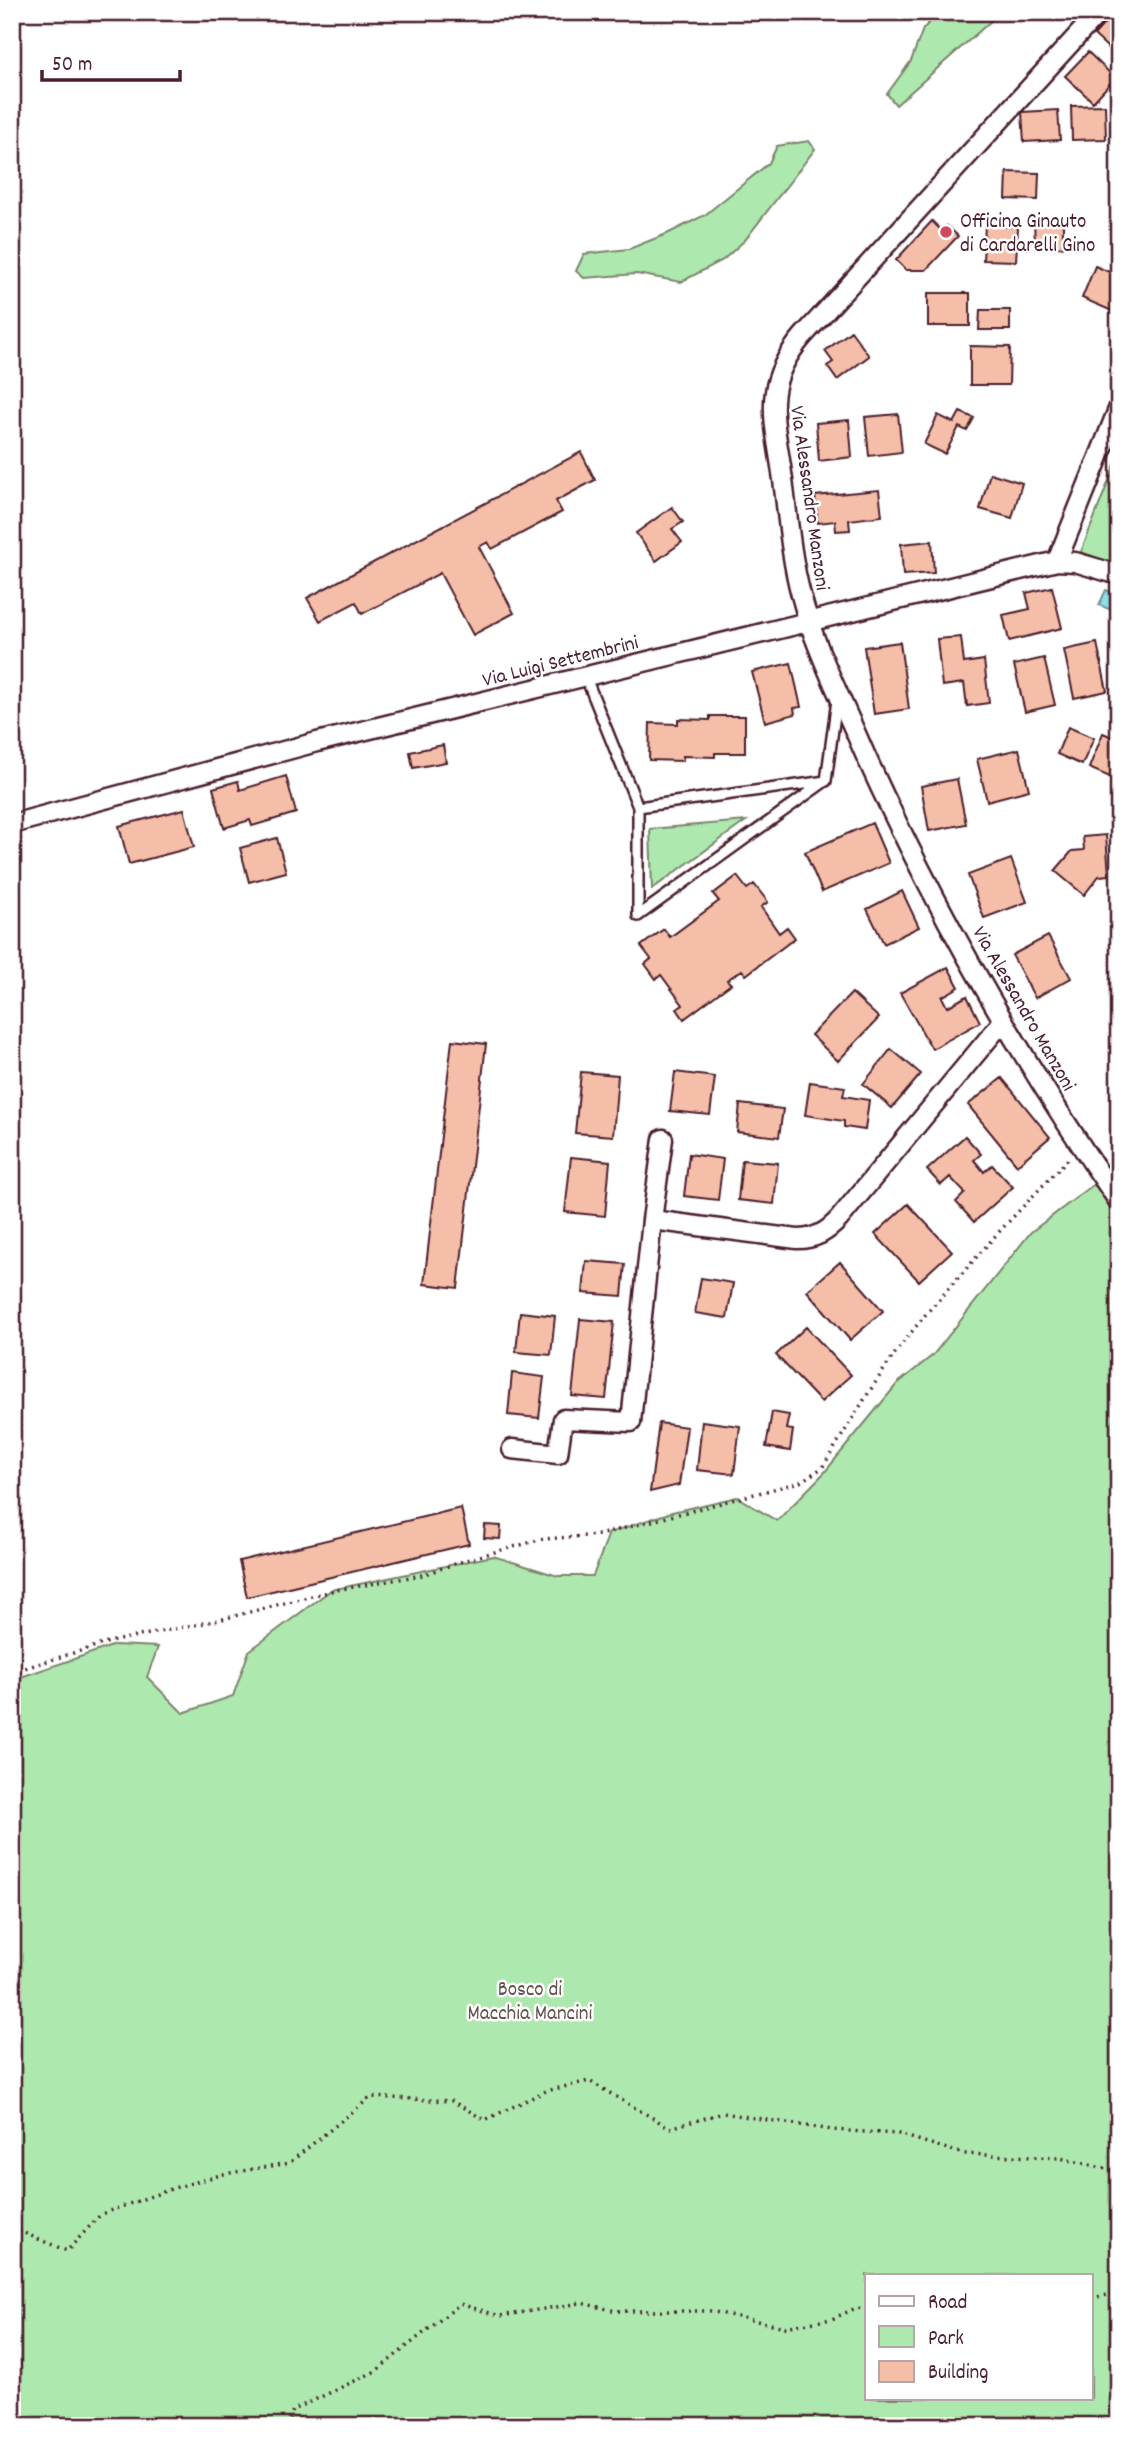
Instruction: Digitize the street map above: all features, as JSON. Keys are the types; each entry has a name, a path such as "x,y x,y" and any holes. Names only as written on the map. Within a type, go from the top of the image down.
{"street":[{"name":"Via Alessandro Manzoni","path":"1099,12 803,336 781,366 774,389 776,429 795,568 808,620 838,692 888,803 1003,1021 1080,1146 1119,1202"},
{"path":"1057,561 1119,407"},
{"name":"Via Luigi Settembrini","path":"12,824 317,742 1057,561 1075,562 1119,575"},
{"path":"652,1220 797,1239 809,1239 820,1234 839,1219 1003,1021"},
{"path":"512,1449 558,1454 563,1419 631,1422 663,1139"}],"lane":[{"path":"586,678 638,807 638,916 826,781 838,692"},
{"path":"638,807 826,781"}],"path":[{"path":"12,1672 109,1642 219,1620 331,1591 422,1575 543,1539 599,1535 800,1482 822,1468 898,1349 926,1314 1080,1146"},
{"path":"12,2228 67,2251 101,2214 174,2188 224,2174 289,2163 372,2098 452,2101 485,2120 546,2091 589,2081 670,2128 723,2113 832,2130 898,2134 964,2154 1060,2158 1119,2172"},
{"path":"1092,2298 1119,2293"},
{"path":"287,2426 293,2410 376,2371 460,2304 500,2316 581,2303 616,2311 710,2311 785,2327 832,2319 856,2308 865,2309"}],"green space":[{"path":"939,12 1001,12 896,105 887,94 911,61 923,29"},
{"path":"809,141 815,149 745,240 723,260 681,282 637,274 584,278 576,271 584,254 629,249 705,215 769,163 777,146"},
{"path":"1119,457 1119,566 1081,552"},
{"path":"746,821 652,889 650,829"},
{"name":"Bosco di Macchia Mancini","path":"1093,1185 1119,1200 1119,2426 12,2426 12,1680 115,1645 158,1647 147,1677 183,1713 233,1696 249,1651 331,1590 493,1556 558,1576 593,1576 609,1533 672,1512 737,1497 777,1521 824,1473 897,1384 933,1355 1031,1232"}],"water":[{"path":"1106,590 1119,595 1119,613 1099,605"}],"building":[{"path":"1113,14 1119,19 1119,58 1094,35"},
{"path":"1088,52 1115,78 1093,102 1065,76"},
{"path":"1105,105 1106,139 1072,140 1071,106"},
{"path":"1058,110 1060,140 1024,142 1022,112"},
{"path":"1007,172 1039,173 1038,200 1006,199"},
{"path":"1034,218 1063,218 1063,247 1035,248"},
{"path":"932,221 942,231 947,226 958,236 926,270 906,270 896,260"},
{"path":"985,225 1018,227 1016,261 983,260"},
{"path":"1095,266 1119,276 1119,314 1082,298"},
{"path":"928,293 970,293 970,326 928,326"},
{"path":"980,310 1010,310 1010,330 979,330"},
{"path":"851,331 869,356 837,380 827,366 833,362 825,351"},
{"path":"970,346 1010,347 1009,385 970,385"},
{"path":"960,412 974,418 967,431 959,427 945,454 924,444 938,415 954,423"},
{"path":"898,414 902,452 869,456 865,417"},
{"path":"849,420 852,457 819,461 816,423"},
{"path":"581,452 595,480 556,501 562,512 492,549 488,542 479,547 514,613 473,635 440,573 362,614 356,602 320,621 307,598"},
{"path":"990,473 1022,483 1012,518 980,509"},
{"path":"879,490 882,516 849,520 850,530 836,531 835,521 818,523 815,496"},
{"path":"672,507 683,522 672,529 682,542 656,561 636,533"},
{"path":"932,541 934,573 903,575 901,544"},
{"path":"1052,587 1062,628 1009,641 1003,615 1030,609 1026,593"},
{"path":"961,637 964,663 984,660 989,703 967,706 964,683 942,686 937,639"},
{"path":"900,642 909,709 874,714 864,647"},
{"path":"1097,643 1107,691 1074,698 1064,650"},
{"path":"1044,658 1055,705 1025,712 1014,665"},
{"path":"791,663 801,707 794,708 795,714 765,722 752,672"},
{"path":"710,716 745,716 745,753 715,753 715,757 683,756 683,761 649,760 650,723 678,724 678,719 710,720"},
{"path":"1068,727 1094,738 1082,765 1057,754"},
{"path":"1103,733 1119,740 1119,781 1089,768"},
{"path":"443,745 446,762 413,768 410,752"},
{"path":"1019,749 1029,790 987,801 977,759"},
{"path":"286,776 296,813 252,826 250,820 224,828 213,788 238,781 240,790"},
{"path":"957,779 966,824 929,831 921,786"},
{"path":"184,809 194,847 129,864 119,826"},
{"path":"872,823 889,863 822,892 805,852"},
{"path":"1106,835 1109,875 1099,876 1084,895 1055,871 1072,851 1084,850 1083,837"},
{"path":"277,838 286,872 249,882 240,848"},
{"path":"1011,859 1027,902 984,918 968,875"},
{"path":"737,876 747,889 754,884 768,902 761,907 779,933 787,927 795,938 746,975 742,970 727,980 731,984 684,1019 677,1009 683,1005 661,975 656,979 645,964 651,959 641,946 664,929 670,937 719,901 713,894"},
{"path":"902,891 919,927 884,944 867,909"},
{"path":"1048,936 1071,978 1035,998 1012,955"},
{"path":"948,967 959,987 942,997 947,1007 967,996 980,1022 932,1049 900,993"},
{"path":"852,993 879,1018 838,1061 811,1035"},
{"path":"452,1040 486,1044 458,1288 424,1284"},
{"path":"891,1049 921,1074 892,1108 863,1084"},
{"path":"581,1072 618,1075 613,1136 575,1133"},
{"path":"675,1072 715,1077 710,1115 670,1111"},
{"path":"1002,1078 1050,1137 1017,1165 968,1105"},
{"path":"810,1082 845,1087 843,1096 869,1100 865,1130 844,1127 844,1121 805,1115"},
{"path":"740,1104 783,1109 779,1137 737,1132"},
{"path":"965,1136 981,1154 974,1160 984,1172 992,1165 1013,1187 974,1222 956,1202 965,1193 950,1177 941,1185 927,1170"},
{"path":"689,1154 723,1159 718,1200 684,1196"},
{"path":"571,1157 610,1161 605,1216 565,1212"},
{"path":"742,1160 778,1163 774,1204 738,1200"},
{"path":"908,1204 952,1251 919,1281 875,1234"},
{"path":"586,1261 625,1264 622,1296 583,1293"},
{"path":"840,1262 883,1311 850,1340 807,1291"},
{"path":"701,1278 733,1283 727,1318 695,1313"},
{"path":"520,1312 555,1316 551,1355 516,1352"},
{"path":"580,1319 614,1322 606,1399 572,1396"},
{"path":"806,1327 851,1375 821,1402 776,1355"},
{"path":"512,1373 544,1377 539,1418 508,1415"},
{"path":"772,1412 789,1415 786,1429 793,1430 790,1451 766,1447"},
{"path":"702,1421 740,1426 734,1474 697,1470"},
{"path":"659,1423 687,1427 679,1485 650,1492"},
{"path":"461,1508 469,1544 247,1597 239,1561"},
{"path":"485,1525 501,1526 500,1539 484,1538"}],"place":[{"name":"Officina Ginauto di Cardarelli Gino","path":"946,232"}]}
